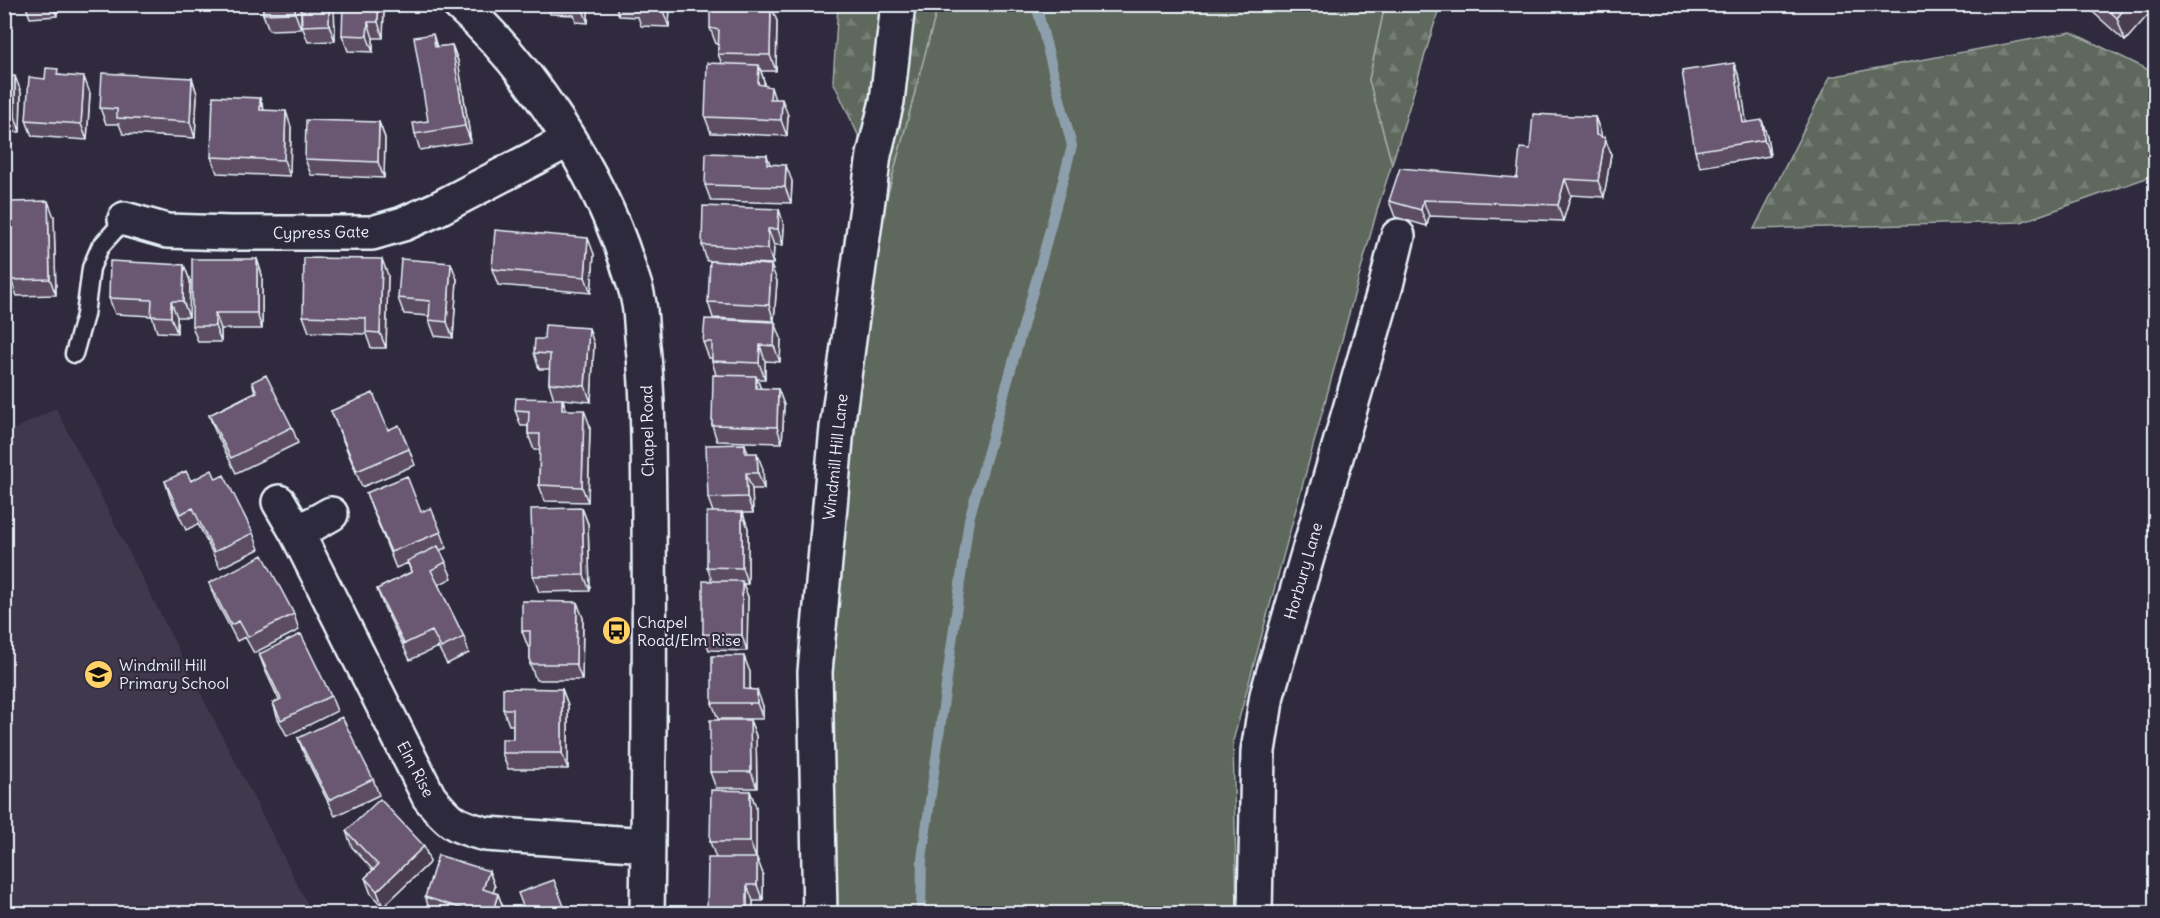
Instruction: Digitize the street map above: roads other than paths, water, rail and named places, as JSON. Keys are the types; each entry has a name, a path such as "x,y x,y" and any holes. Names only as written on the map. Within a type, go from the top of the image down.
{"street":[{"name":"Chapel Road","path":"459,4 510,58 542,99 585,166 618,234 638,298 646,367 648,469 650,620 647,914"},
{"name":"Windmill Hill Lane","path":"820,914 815,672 837,428 874,155 886,101 898,4"},
{"name":"Cypress Gate","path":"124,219 167,231 372,232 403,224 437,209 569,140"},
{"name":"Horbury Lane","path":"1255,914 1258,751 1267,695 1386,285 1398,236"},
{"name":"Elm Rise","path":"279,502 297,533 429,797 444,816 461,828 486,834 648,845"},
{"path":"297,533 331,514"}],"lane":[{"path":"74,354 85,315 92,267 99,247 124,219"}],"waterway":[{"path":"921,914 922,859 969,519 1072,146 1036,4"}],"place":[{"name":"Chapel Road/Elm Rise","path":"616,631"},
{"name":"Windmill Hill Primary School","path":"98,674"}]}
